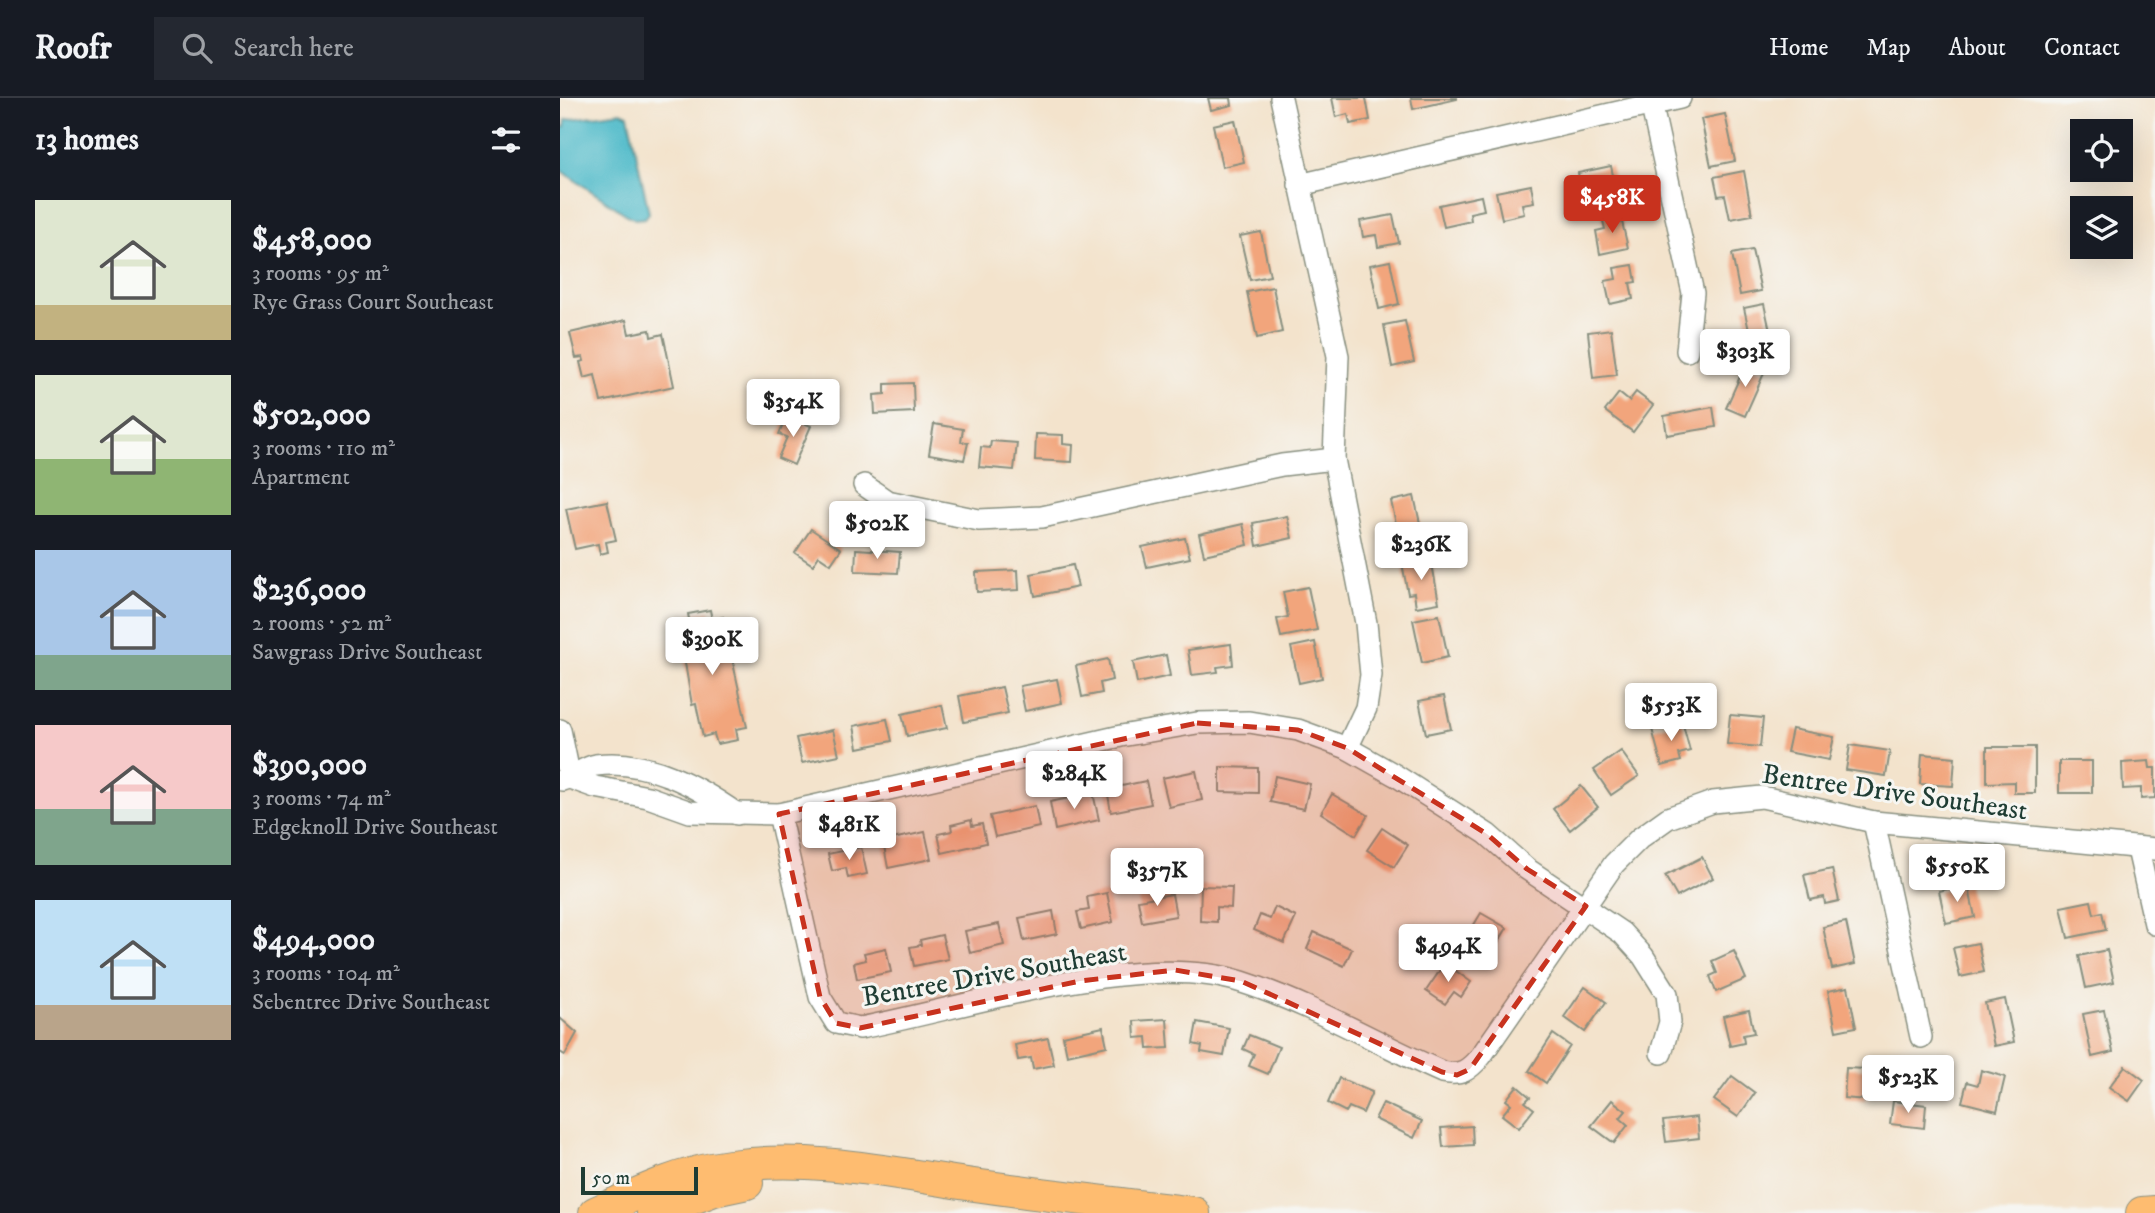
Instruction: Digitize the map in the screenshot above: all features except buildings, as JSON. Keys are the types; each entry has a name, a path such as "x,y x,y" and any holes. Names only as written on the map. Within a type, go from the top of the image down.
{"highway":[{"path":"595,1213 668,1181 728,1166 762,1163 843,1165 1194,1213"},
{"path":"653,1213 714,1190 774,1178 810,1176 968,1184"},
{"path":"2142,1213 2155,1212"}],"street":[{"path":"1281,98 1338,356 1334,459 1366,623 1371,675 1366,708 1347,748"},
{"path":"1299,185 1651,101 1680,98"},
{"path":"1651,101 1693,293 1687,351"},
{"path":"864,485 887,501 979,520 1042,517 1282,466 1334,459"},
{"path":"560,730 565,779 592,765 605,764 648,771 676,778 703,790 737,814 779,814 1121,736 1197,723 1249,722 1298,730 1347,748 1395,775 1487,834 1527,869 1586,906 1629,941 1643,956 1667,995 1670,1022 1661,1053"},
{"name":"Bentree Drive Southeast","path":"779,814 820,997 836,1023 860,1028 1080,981 1175,970 1241,982 1306,1008 1442,1072 1457,1075 1470,1069 1614,864 1640,838 1668,818 1713,802 1762,797 1874,822 2147,849"},
{"path":"1874,822 1921,1037"},
{"path":"2147,849 2155,924"}],"highlighted area":[{"path":"1197,723 1298,730 1347,748 1487,834 1527,869 1586,906 1470,1069 1457,1075 1442,1072 1241,981 1175,970 1080,981 860,1028 836,1023 820,997 779,814"}],"water":[{"path":"621,112 628,115 649,213 645,218 635,219 627,215 560,170 560,127 565,127 566,120"}]}
